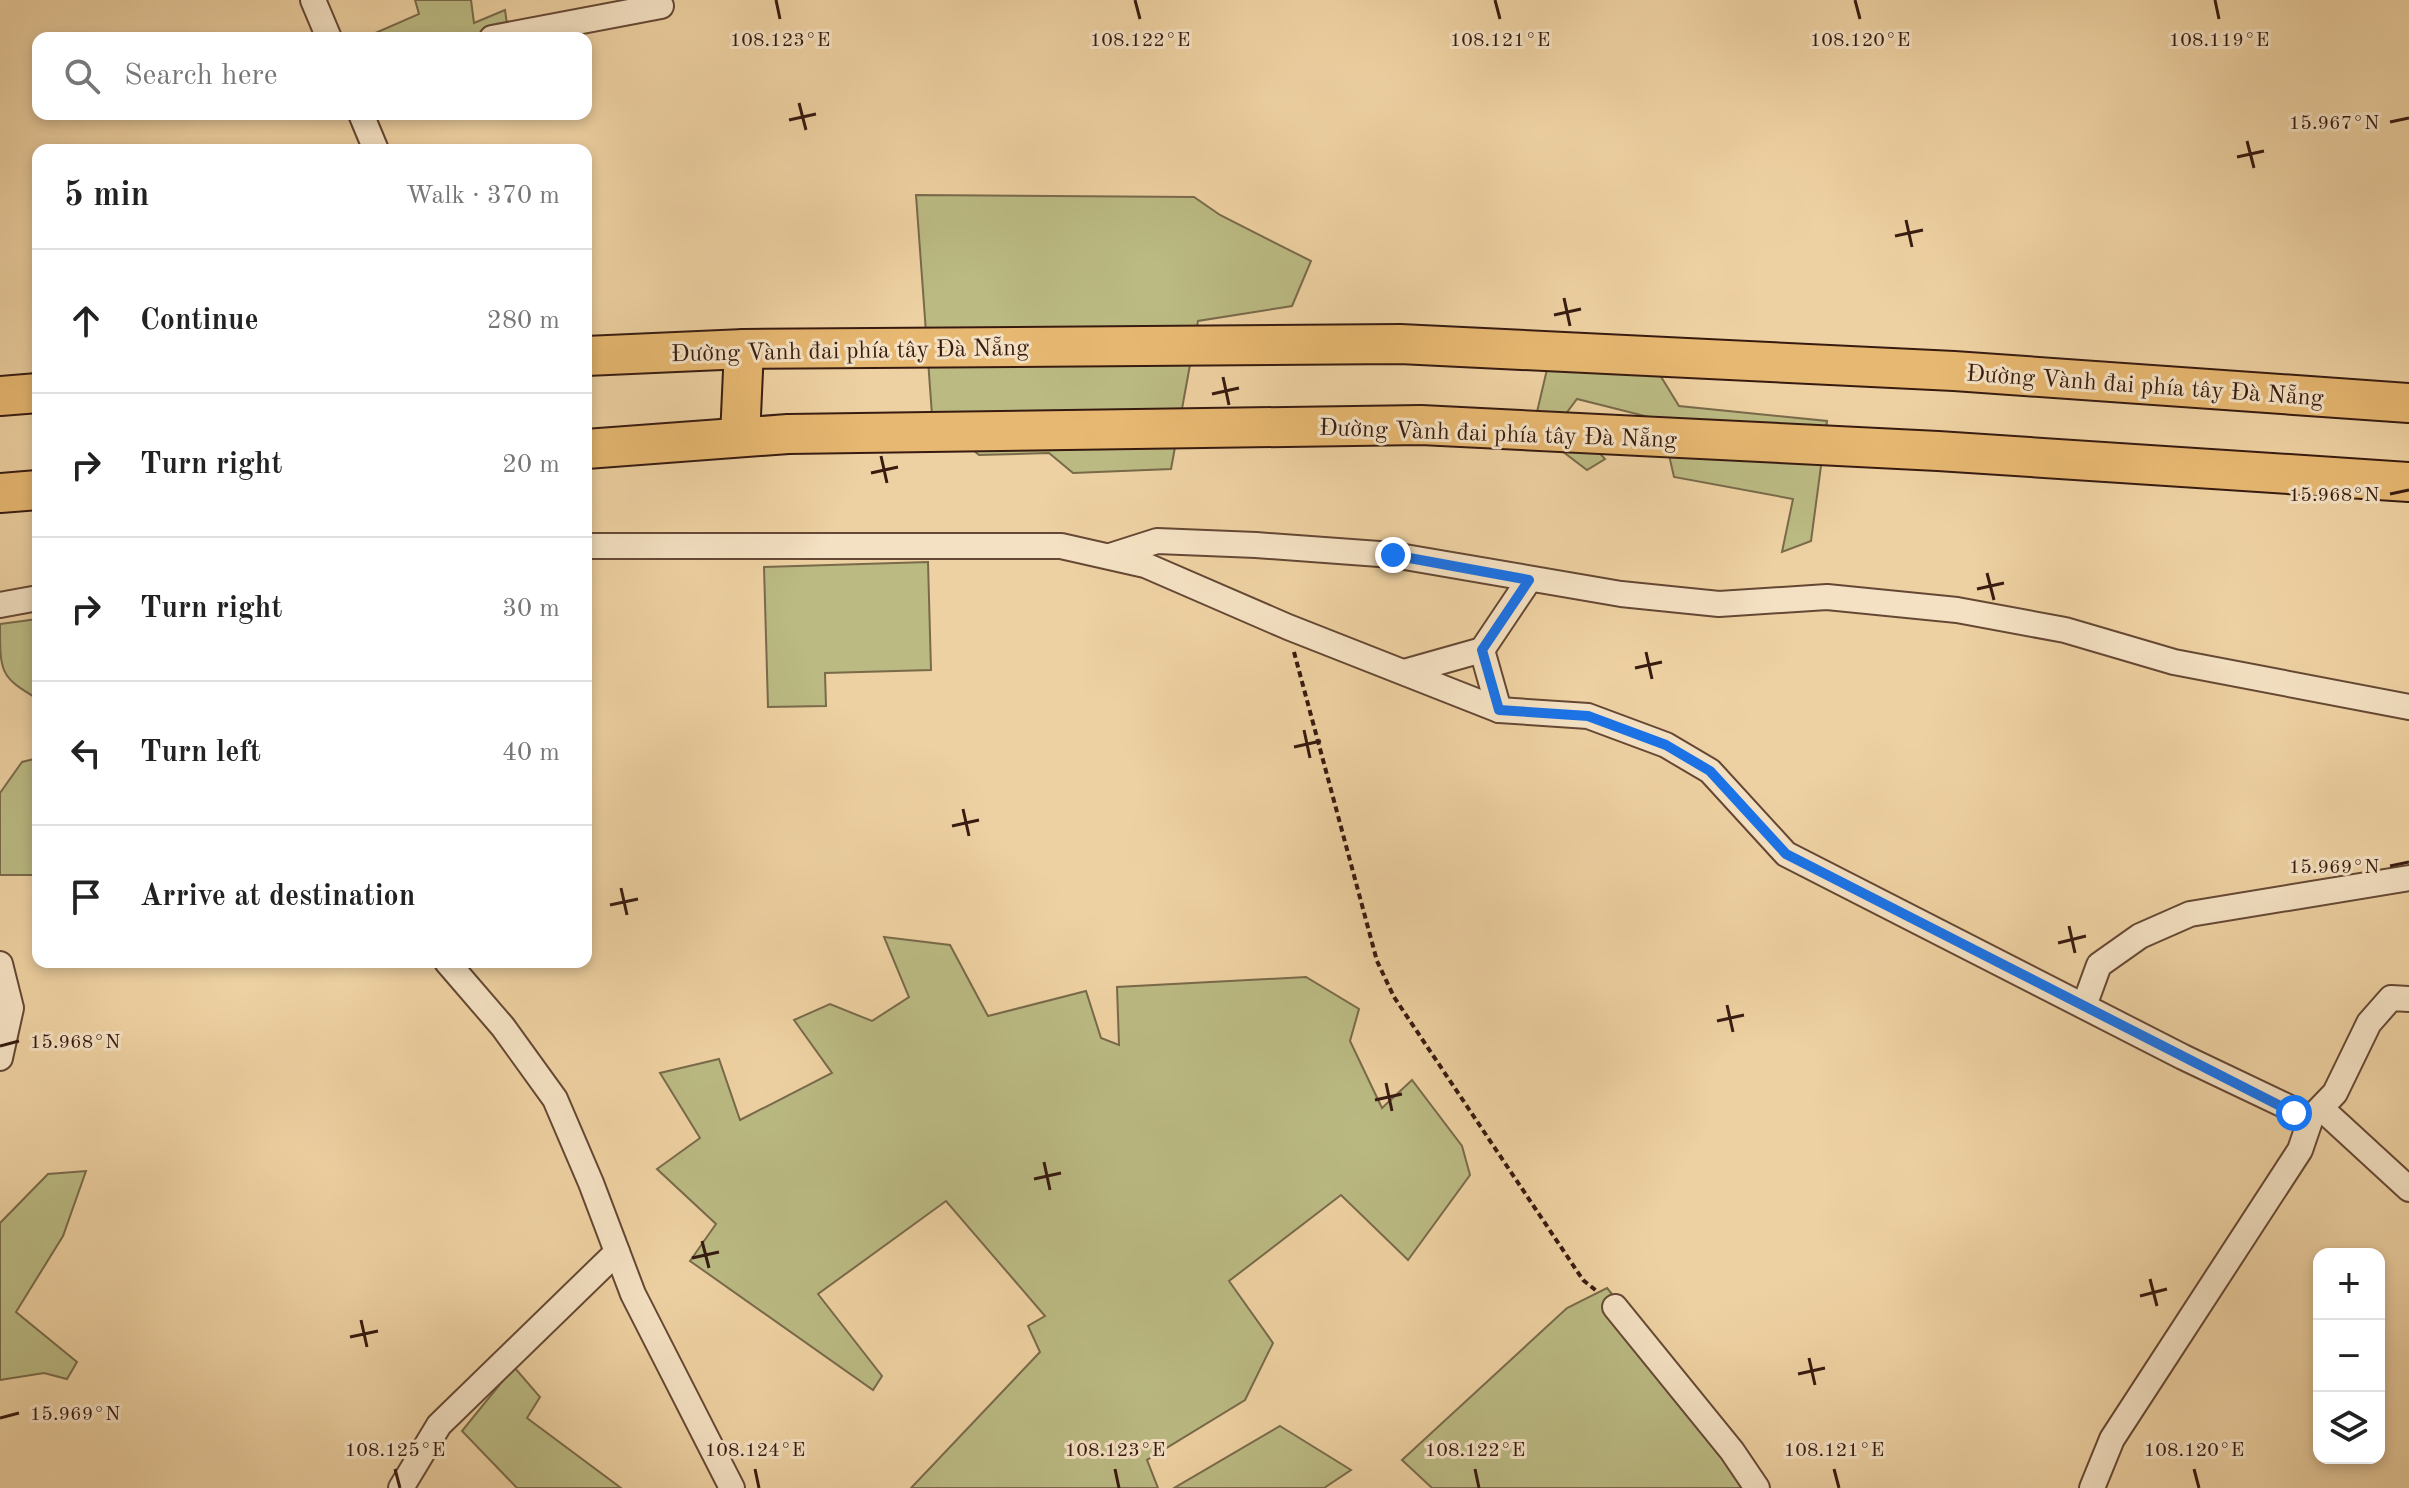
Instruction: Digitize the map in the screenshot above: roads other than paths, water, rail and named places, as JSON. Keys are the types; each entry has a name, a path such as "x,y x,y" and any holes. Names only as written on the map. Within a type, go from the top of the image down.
{"main road":[{"name":"Đường Vành đai phía tây Đà Nẵng","path":"592,356 744,349 1400,344 1954,371 2409,403"},
{"path":"740,437 744,349"},
{"path":"0,396 32,393"},
{"name":"Đường Vành đai phía tây Đà Nẵng","path":"592,449 740,437 1421,425 1938,451 2409,482"},
{"path":"0,493 32,490"}],"street":[{"path":"313,0 326,32"},
{"path":"524,32 661,6"},
{"path":"364,120 374,144"},
{"path":"1108,557 1157,541 1256,545 1393,555 1529,580 1719,604 1827,597 1957,610 2065,630 2174,662 2409,707"},
{"path":"592,546 1061,546 1145,565 1288,627 1499,710 1588,716 1666,745 1710,771 1786,854 2084,1006 2316,1114 2409,1189"},
{"path":"1404,672 1482,650 1529,580"},
{"path":"0,605 32,599"},
{"path":"1482,650 1499,710"},
{"path":"2084,1006 2099,965 2140,936 2190,914 2409,878"},
{"path":"0,964 11,1008 0,1058"},
{"path":"452,968 503,1027 555,1099 633,1294 732,1488"},
{"path":"2092,1488 2112,1439 2300,1150 2316,1114 2335,1093 2369,1023 2391,998 2409,999"},
{"path":"401,1488 439,1425 617,1252"},
{"path":"1615,1307 1732,1451 1757,1488"}]}
